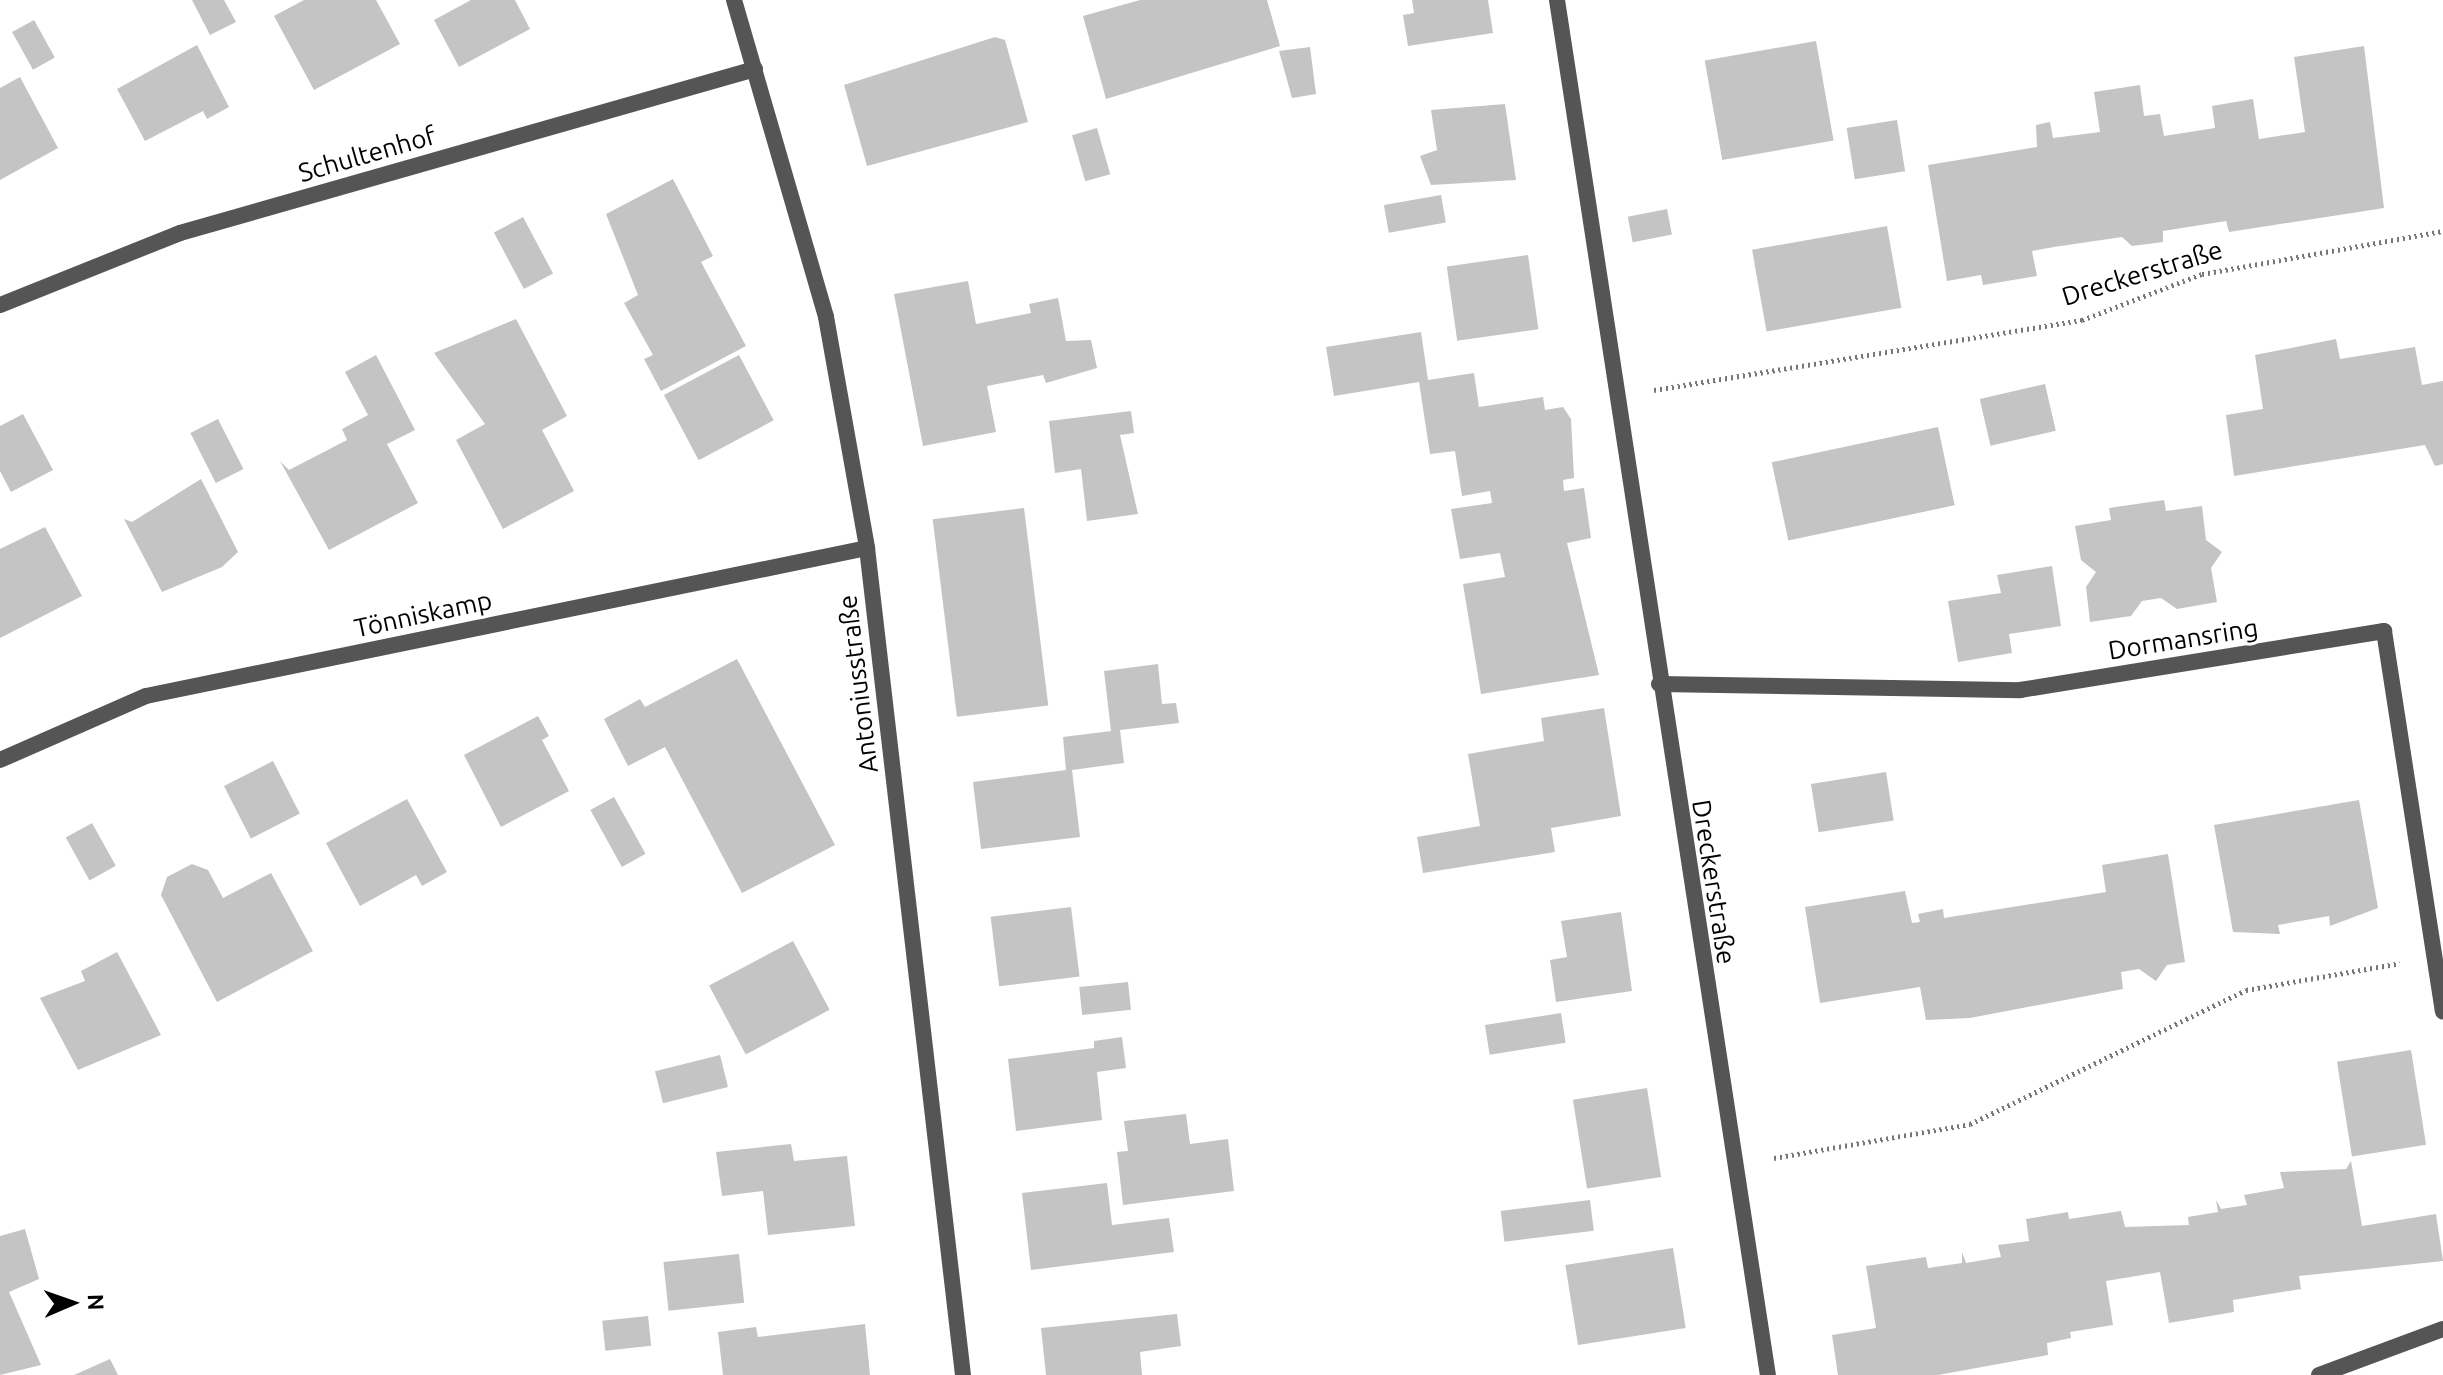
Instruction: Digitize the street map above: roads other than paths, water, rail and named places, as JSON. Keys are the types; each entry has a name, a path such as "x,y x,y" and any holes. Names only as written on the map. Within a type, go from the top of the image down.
{"street":[{"name":"Antoniusstraße","path":"734,0 826,317 867,548 963,1375"},
{"name":"Dreckerstraße","path":"1557,0 1659,684 1768,1375"},
{"name":"Schultenhof","path":"0,305 180,233 755,69"},
{"name":"Tönniskamp","path":"0,760 146,696 867,548"},
{"name":"Dormansring","path":"1659,684 2020,690 2384,631 2443,1011"},
{"path":"2319,1375 2443,1329"}]}
